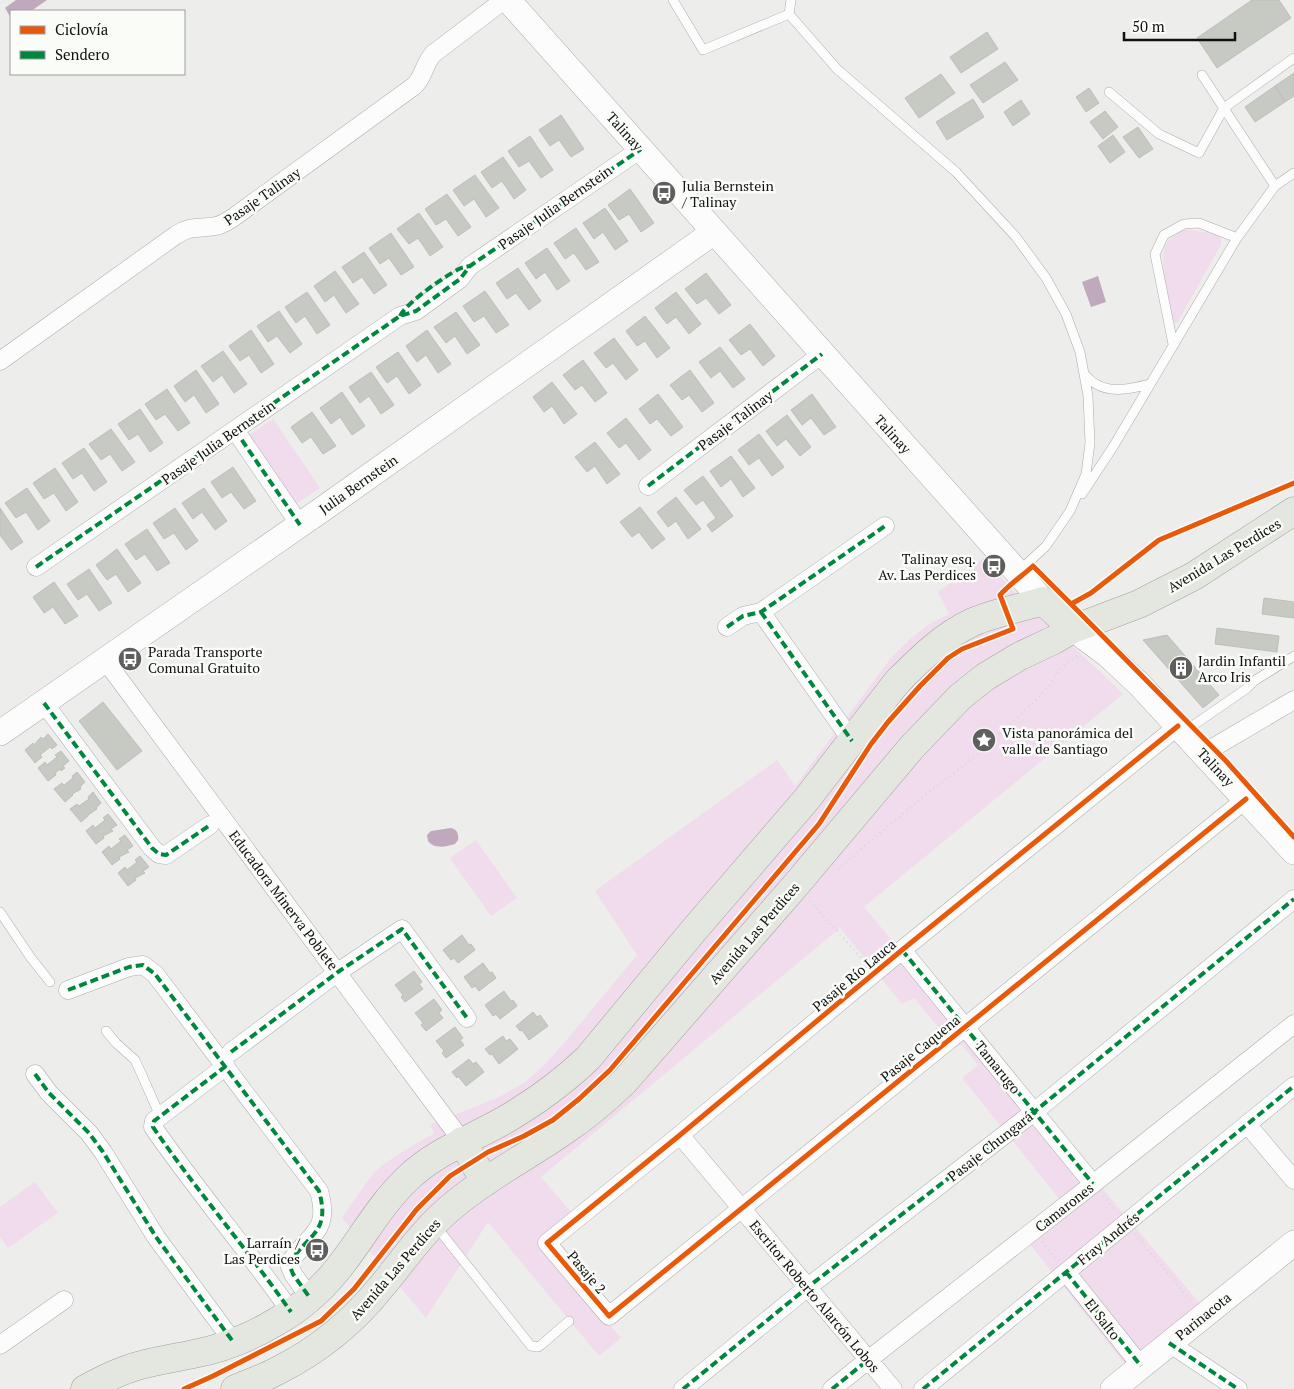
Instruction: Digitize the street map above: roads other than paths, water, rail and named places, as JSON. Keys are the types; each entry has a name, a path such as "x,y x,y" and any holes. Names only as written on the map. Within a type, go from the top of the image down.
{"main road":[{"name":"Avenida Las Perdices","path":"236,1389 277,1372 337,1332 382,1287 433,1223 455,1203 571,1126 597,1107 624,1082 801,879 912,747 960,697 986,677 1020,656 1054,640 1076,642 1138,604 1194,576 1294,511"},
{"name":"Talinay","path":"1043,602 1076,642"},
{"path":"85,1389 102,1380 139,1366 212,1350 234,1343 274,1323 300,1305 336,1271 384,1205 409,1177 442,1152 525,1108 555,1087 588,1058 694,930 806,800 898,682 914,665 946,638 974,622 1043,602"},
{"path":"462,1141 485,1182"}],"street":[{"name":"Pasaje Talinay","path":"0,361 176,234 186,229 215,226 234,217 419,82 426,64 433,54 504,0"},
{"name":"Talinay","path":"508,0 1043,602"},
{"name":"Pasaje Julia Bernstein","path":"36,567 400,316 410,303 454,272 470,266 641,149"},
{"name":"Julia Bernstein","path":"0,733 300,525 714,232"},
{"name":"Pasaje Talinay","path":"648,486 822,354"},
{"path":"235,430 300,525"},
{"path":"727,627 743,616 761,612 886,526"},
{"path":"761,612 852,741"},
{"name":"Talinay","path":"1076,642 1123,668 1294,852"},
{"name":"Educadora Minerva Poblete","path":"106,660 462,1141"},
{"path":"1204,753 1294,700"},
{"path":"44,703 152,848 160,854 166,855 210,825"},
{"name":"Pasaje Río Lauca","path":"547,1243 902,950 1181,729"},
{"name":"Pasaje Caquena","path":"609,1316 1246,799"},
{"name":"Pasaje Chungará","path":"683,1389 808,1287 1034,1112 1294,899"},
{"path":"300,1305 268,1280 176,1160 153,1127 154,1121 228,1059 338,972 402,929 467,1018"},
{"name":"Tamarugo","path":"902,950 1093,1184"},
{"path":"68,990 128,967 143,965 155,974 228,1059 319,1191 323,1204 323,1217 319,1228 289,1264 300,1305"},
{"name":"Camarones","path":"832,1389 1294,1024"},
{"path":"35,1074 104,1152 156,1237 234,1343"},
{"name":"Fray Andrés","path":"923,1389 1294,1086"},
{"path":"1247,1124 1294,1180"},
{"name":"Escritor Roberto Alarcón Lobos","path":"680,1135 893,1389"},
{"name":"Pasaje 2","path":"547,1243 609,1316"},
{"name":"Parinacota","path":"1112,1389 1294,1243"},
{"name":"El Salto","path":"1066,1272 1141,1366"},
{"path":"0,1345 64,1300"},
{"path":"1169,1343 1238,1389"}],"lane":[{"path":"673,0 703,50 789,14"},
{"path":"791,0 789,14 837,69 956,172 1016,237 1046,278 1066,314 1080,352 1088,396 1090,443 1086,474 1070,511"},
{"path":"1110,92 1159,134 1199,153 1224,108 1294,58"},
{"path":"1202,75 1275,186"},
{"path":"1018,573 1046,546 1113,448 1237,238 1275,186 1294,173"},
{"path":"1174,344 1155,254 1164,235 1184,224 1199,223 1237,238"},
{"path":"1084,374 1096,385 1110,389 1131,388 1150,384"},
{"path":"1181,729 1191,726 1246,689 1254,681 1294,656"},
{"path":"0,912 31,958 50,982"},
{"path":"106,1031 135,1060 160,1116"},
{"path":"433,1223 531,1346 538,1347 541,1345 568,1321"}],"place":[{"name":"Julia Bernstein / Talinay","path":"664,193"},
{"name":"Talinay esq. Av. Las Perdices","path":"994,566"},
{"name":"Parada Transporte Comunal Gratuito","path":"130,659"},
{"name":"Jardin Infantil Arco Iris","path":"1181,668"},
{"name":"Vista panorámica del valle de Santiago","path":"984,740"},
{"name":"Larraín / Las Perdices","path":"317,1250"}]}
